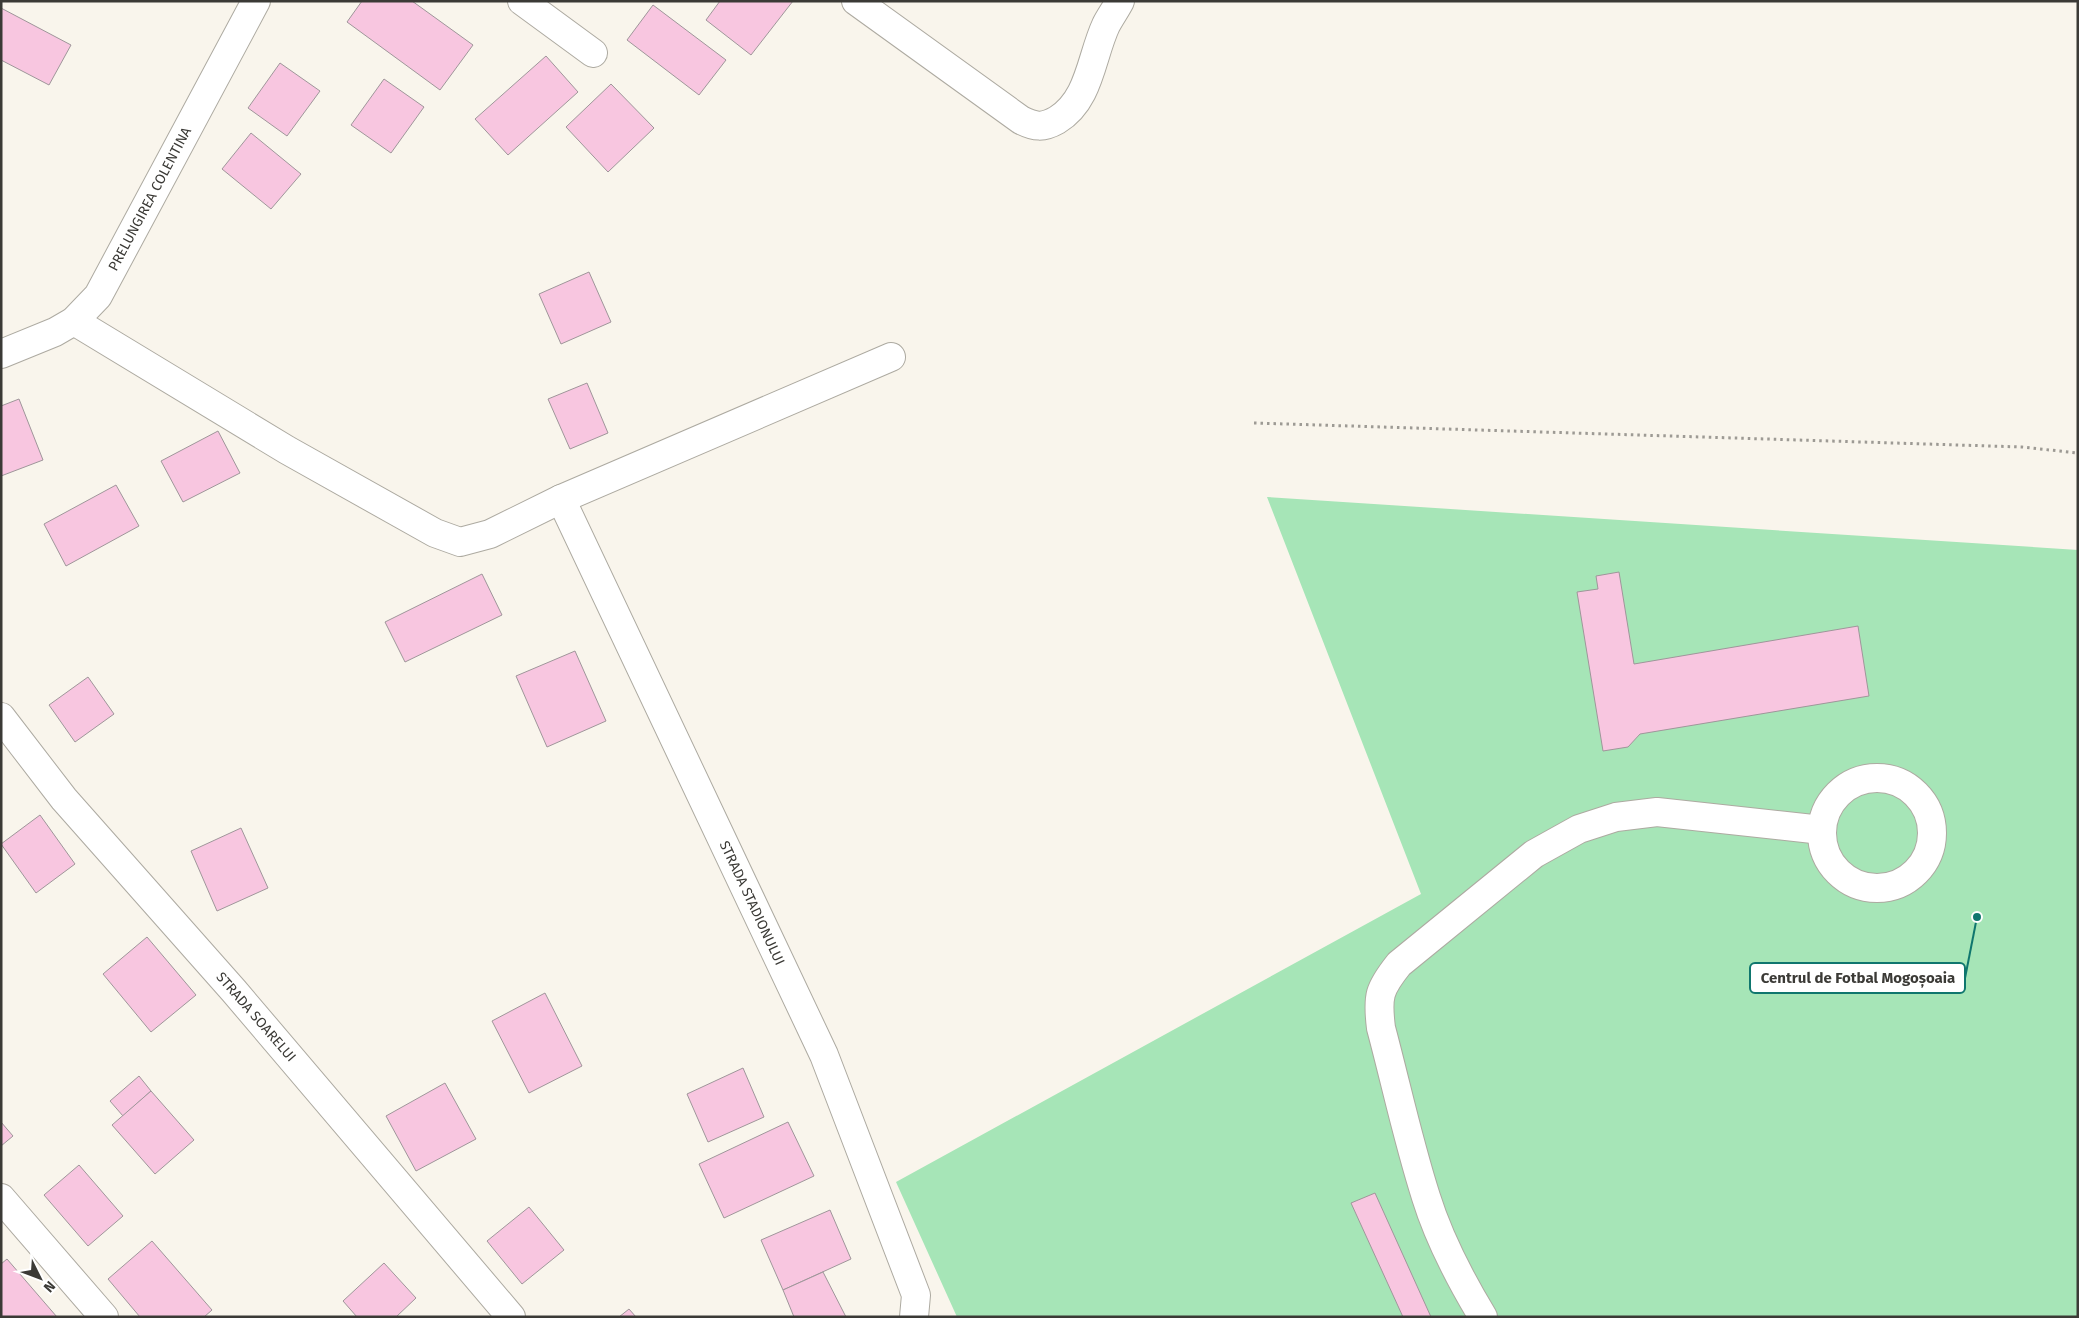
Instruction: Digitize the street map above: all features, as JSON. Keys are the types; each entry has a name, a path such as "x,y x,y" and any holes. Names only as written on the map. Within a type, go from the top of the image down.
{"street":[{"name":"PRELUNGIREA COLENTINA","path":"1,354 55,332 74,322 98,296 256,1"},
{"path":"522,1 594,53"},
{"path":"856,1 1021,120 1033,126 1045,127 1065,115 1078,100 1091,71 1106,26 1120,1"},
{"path":"74,322 287,450 435,533 460,542 490,534 561,499 891,357"},
{"name":"STRADA STADIONULUI","path":"561,499 824,1055 916,1296 914,1317"},
{"name":"STRADA SOARELUI","path":"1,717 64,800 241,998 511,1317"},
{"path":"1866,778 1884,778 1902,783 1916,793 1927,808 1932,825 1932,844 1925,861 1913,875 1897,884 1880,888 1861,886 1845,877 1832,864 1824,848 1822,830 1826,812 1836,796 1850,785 1866,778"},
{"path":"1483,1317 1465,1287 1426,1198 1381,1028 1378,1005 1384,983 1399,964 1534,854 1579,829 1616,817 1657,812 1822,830"},
{"path":"1,1198 104,1317"}],"path":[{"path":"1254,423 2012,447 2078,453"}],"green space":[{"path":"1267,497 2078,550 2078,1317 957,1317 896,1182 1421,894"}],"building":[{"path":"362,1 412,1 473,45 440,90 347,22"},
{"path":"720,1 793,1 751,55 706,20"},
{"path":"653,5 726,60 699,95 627,40"},
{"path":"1,8 71,45 49,85 1,60"},
{"path":"546,56 578,92 508,155 475,119"},
{"path":"280,63 320,91 287,136 248,108"},
{"path":"384,79 424,107 391,153 351,125"},
{"path":"611,84 654,128 608,172 566,127"},
{"path":"251,133 301,174 271,209 222,169"},
{"path":"589,272 611,322 561,344 539,294"},
{"path":"587,383 608,433 570,449 548,399"},
{"path":"19,399 43,460 1,476 1,406"},
{"path":"218,431 240,473 183,502 161,461"},
{"path":"116,485 139,526 66,566 44,524"},
{"path":"1619,572 1634,664 1858,626 1869,696 1640,734 1628,747 1603,751 1577,592 1598,589 1596,576"},
{"path":"482,574 502,615 405,662 385,622"},
{"path":"575,651 606,721 547,747 516,676"},
{"path":"88,677 114,714 75,742 49,705"},
{"path":"40,815 75,864 36,893 1,844"},
{"path":"241,828 268,888 217,911 191,851"},
{"path":"147,937 196,995 151,1032 103,974"},
{"path":"545,993 582,1066 529,1093 492,1021"},
{"path":"743,1068 764,1117 708,1142 687,1094"},
{"path":"139,1076 151,1091 123,1116 110,1101"},
{"path":"445,1083 476,1139 416,1171 386,1116"},
{"path":"151,1091 194,1140 155,1174 112,1125"},
{"path":"1,1122 13,1136 1,1146"},
{"path":"788,1122 814,1176 724,1218 699,1164"},
{"path":"79,1165 123,1216 88,1246 44,1195"},
{"path":"1375,1193 1431,1317 1403,1317 1351,1203"},
{"path":"529,1207 564,1250 522,1284 487,1241"},
{"path":"830,1210 851,1259 783,1290 761,1240"},
{"path":"152,1241 212,1310 204,1317 140,1317 108,1279"},
{"path":"7,1259 57,1317 1,1317 1,1264"},
{"path":"384,1263 416,1298 396,1317 357,1317 343,1301"},
{"path":"823,1272 846,1317 794,1317 783,1290"},
{"path":"629,1309 636,1317 619,1317"}],"place":[{"name":"Centrul de Fotbal Mogoșoaia","path":"1977,917"}]}
